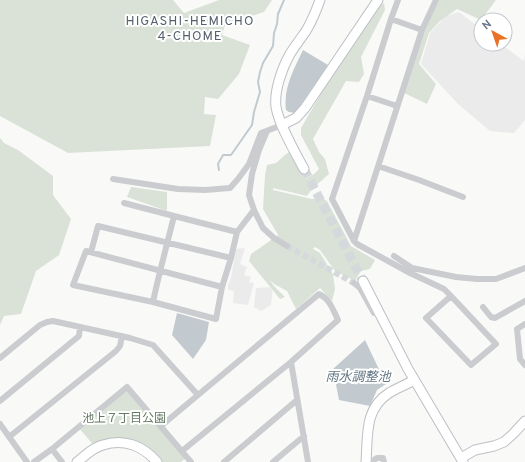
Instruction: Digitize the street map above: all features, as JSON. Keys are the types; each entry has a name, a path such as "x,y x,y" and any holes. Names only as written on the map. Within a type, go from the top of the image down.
{"street":[{"path":"304,169 282,125 276,107 276,98 279,84 290,55 315,14 320,0"},
{"path":"113,179 178,189 205,190 230,188 249,164 261,133 296,118 305,108 378,0"},
{"path":"398,0 332,199 357,244 404,270 444,289 451,296 496,344 471,365 426,318 451,296"},
{"path":"354,241 422,30 436,0"},
{"path":"391,19 422,30"},
{"path":"367,96 397,106"},
{"path":"267,131 259,150 252,174 249,195 254,210 263,228 274,238 287,246"},
{"path":"378,166 463,197"},
{"path":"124,203 237,232"},
{"path":"222,287 86,251 73,285 152,302 216,319 222,287 237,232 254,210"},
{"path":"152,302 174,216"},
{"path":"91,252 98,226 231,258"},
{"path":"394,256 412,268 456,277 496,279 525,268"},
{"path":"358,282 381,316 414,380 462,460 475,450 504,442 525,420"},
{"path":"161,426 319,294 324,296 338,320 291,362 182,451"},
{"path":"483,307 490,317 495,318 525,301"},
{"path":"0,358 40,325 53,321 122,336 153,345 198,396"},
{"path":"525,324 517,329 520,359 525,365"},
{"path":"0,401 79,336 80,327"},
{"path":"9,437 116,351 120,346 122,336"},
{"path":"291,362 308,462"},
{"path":"366,462 368,424 372,412 378,403 388,394 414,380"},
{"path":"34,462 127,387 191,462"},
{"path":"224,462 297,400"},
{"path":"0,424 27,462"},
{"path":"273,462 304,436"},
{"path":"77,462 92,450 102,445 115,442 140,447 157,462"},
{"path":"52,449 62,462"},
{"path":"371,462 377,458 384,458 384,462"}],"shaded area":[{"path":"459,12 473,23 473,52 512,52 524,61 525,54 525,120 514,133 490,131 458,104 421,64 430,33 446,16"},
{"path":"245,248 240,264 247,267 244,275 251,277 249,282 254,283 248,305 233,303 234,291 228,290 236,249"},
{"path":"273,287 271,305 261,311 254,307 256,288"}],"green space":[{"path":"0,0 173,0 184,13 219,0 272,0 264,12 225,25 222,35 250,45 239,74 218,99 205,97 204,114 216,115 210,146 68,153 0,116"},
{"path":"439,0 496,0 487,12 473,12 473,16 457,9 440,21 429,33 419,64 436,84 427,104 404,93 421,39"},
{"path":"384,3 385,10 361,57 364,74 359,82 346,81 313,139 319,152 325,159 329,174 312,189 307,196 273,188 273,190 312,199 322,198 327,201 351,246 375,260 370,269 361,271 355,281 335,271 320,250 315,247 313,249 320,253 333,274 335,289 332,301 320,288 296,309 287,291 270,280 285,297 280,299 249,261 251,254 278,235 263,209 267,165 276,163 291,151 305,179 319,169 301,135 301,128 326,85 378,7"},
{"path":"0,138 4,143 18,150 53,176 53,195 71,219 59,255 36,271 21,314 4,316 0,325"},
{"path":"131,187 167,192 167,211 127,197"},
{"name":"池上７丁目公園","path":"127,387 187,457 181,462 157,462 126,443 96,448 78,427"}],"water":[{"path":"303,50 328,65 295,113 289,112 286,110 286,94 293,72"},
{"path":"177,313 209,322 206,340 193,359 172,335"},
{"name":"雨水調整池","path":"365,340 386,384 377,390 370,406 339,400 333,369"}],"waterway":[{"path":"219,170 218,164 223,155 231,155 252,125 260,92 258,82 260,72 263,63 273,46 278,14 284,0"}],"tunnel":[{"path":"304,169 363,281"},
{"path":"287,246 354,283"}],"district":[{"name":"HIGASHI-HEMICHO 4-CHOME","path":"190,30"}]}
